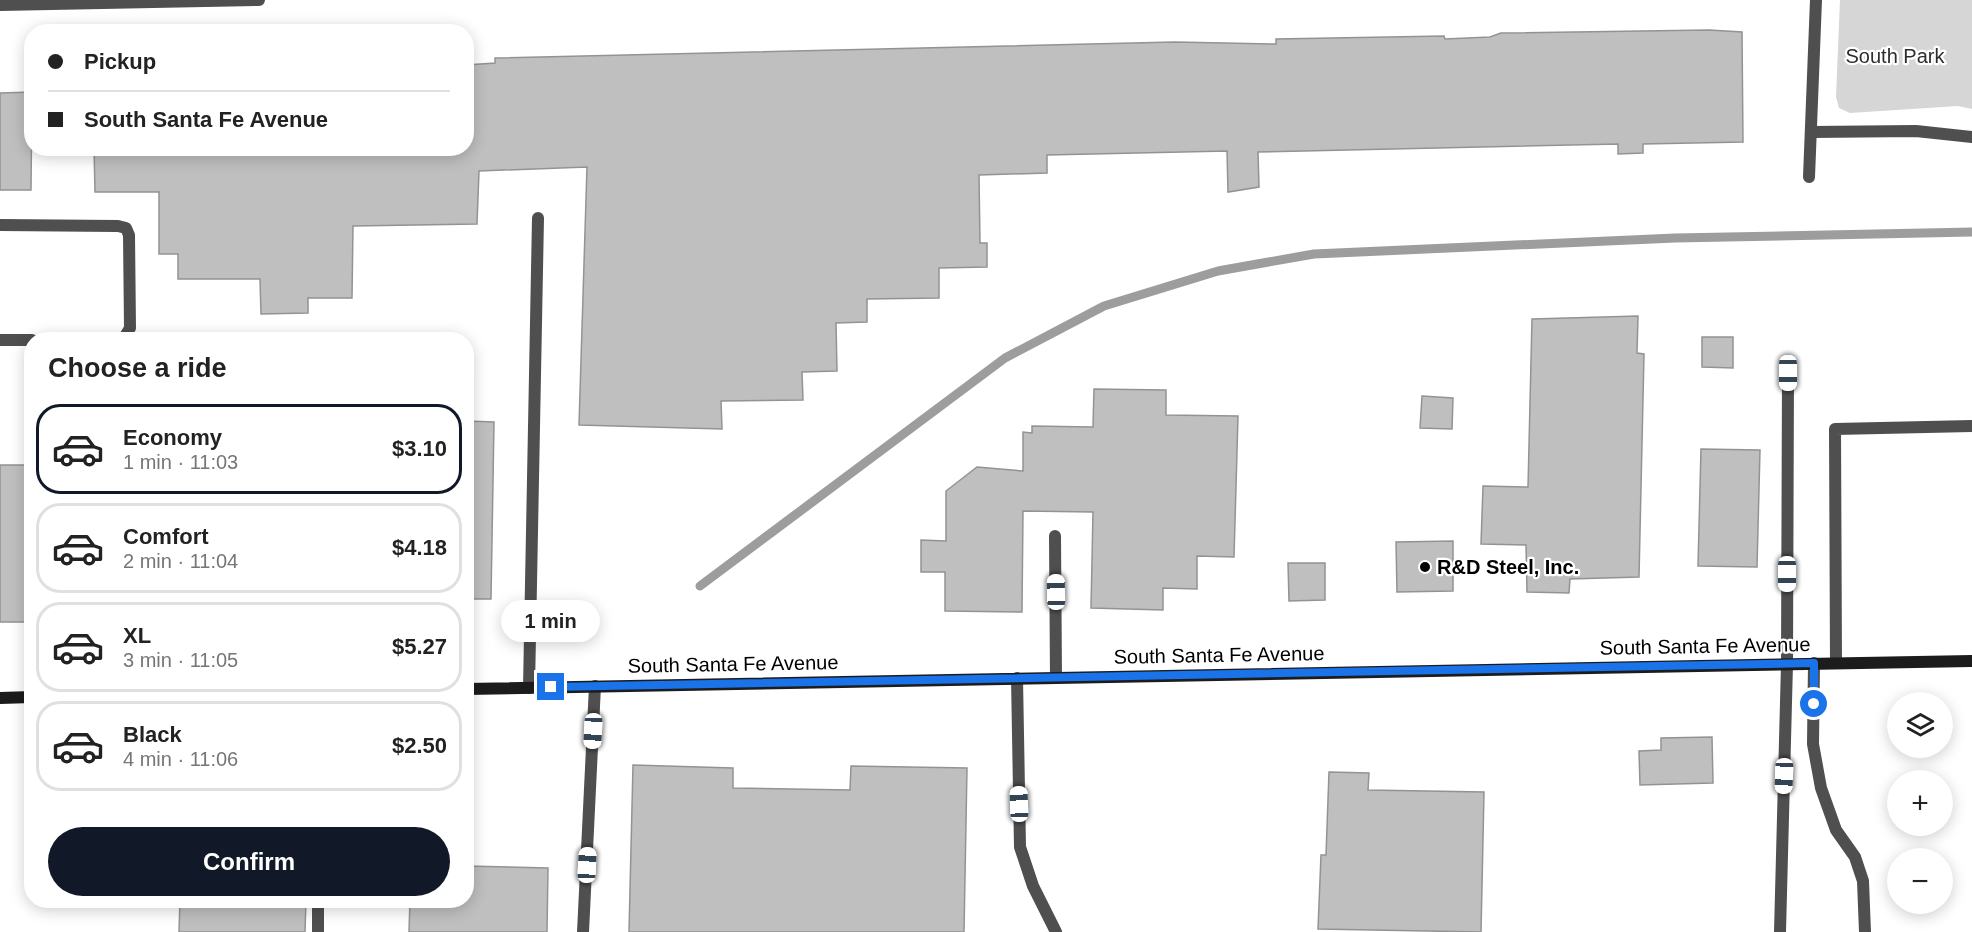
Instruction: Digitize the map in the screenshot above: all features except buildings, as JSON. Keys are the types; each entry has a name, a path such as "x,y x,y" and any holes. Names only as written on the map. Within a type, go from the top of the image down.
{"main road":[{"name":"South Santa Fe Avenue","path":"474,689 1972,661"},
{"path":"0,698 24,698"}],"street":[{"path":"0,5 259,0"},
{"path":"1809,177 1816,0"},
{"path":"1811,132 1916,131 1972,137"},
{"path":"529,688 537,218"},
{"path":"0,225 118,226 126,228 129,235 130,328 128,332"},
{"path":"0,340 24,340"},
{"path":"1780,932 1787,664 1788,373"},
{"path":"1836,663 1835,429 1972,426"},
{"path":"1055,536 1056,678"},
{"path":"1814,663 1813,744 1821,788 1836,830 1855,857 1863,881 1865,932"},
{"path":"1017,678 1020,847 1033,886 1056,932"},
{"path":"583,932 596,686"},
{"path":"318,908 318,932"}],"green space":[{"name":"South Park","path":"1840,0 1972,0 1972,109 1958,106 1850,113 1839,108 1836,97"}],"waterway":[{"path":"700,586 1005,358 1104,306 1218,271 1314,254 1675,238 1972,232"}],"place":[{"name":"R&D Steel, Inc.","path":"1425,567"}],"route":[{"path":"551,687 1814,663 1814,704"}]}
